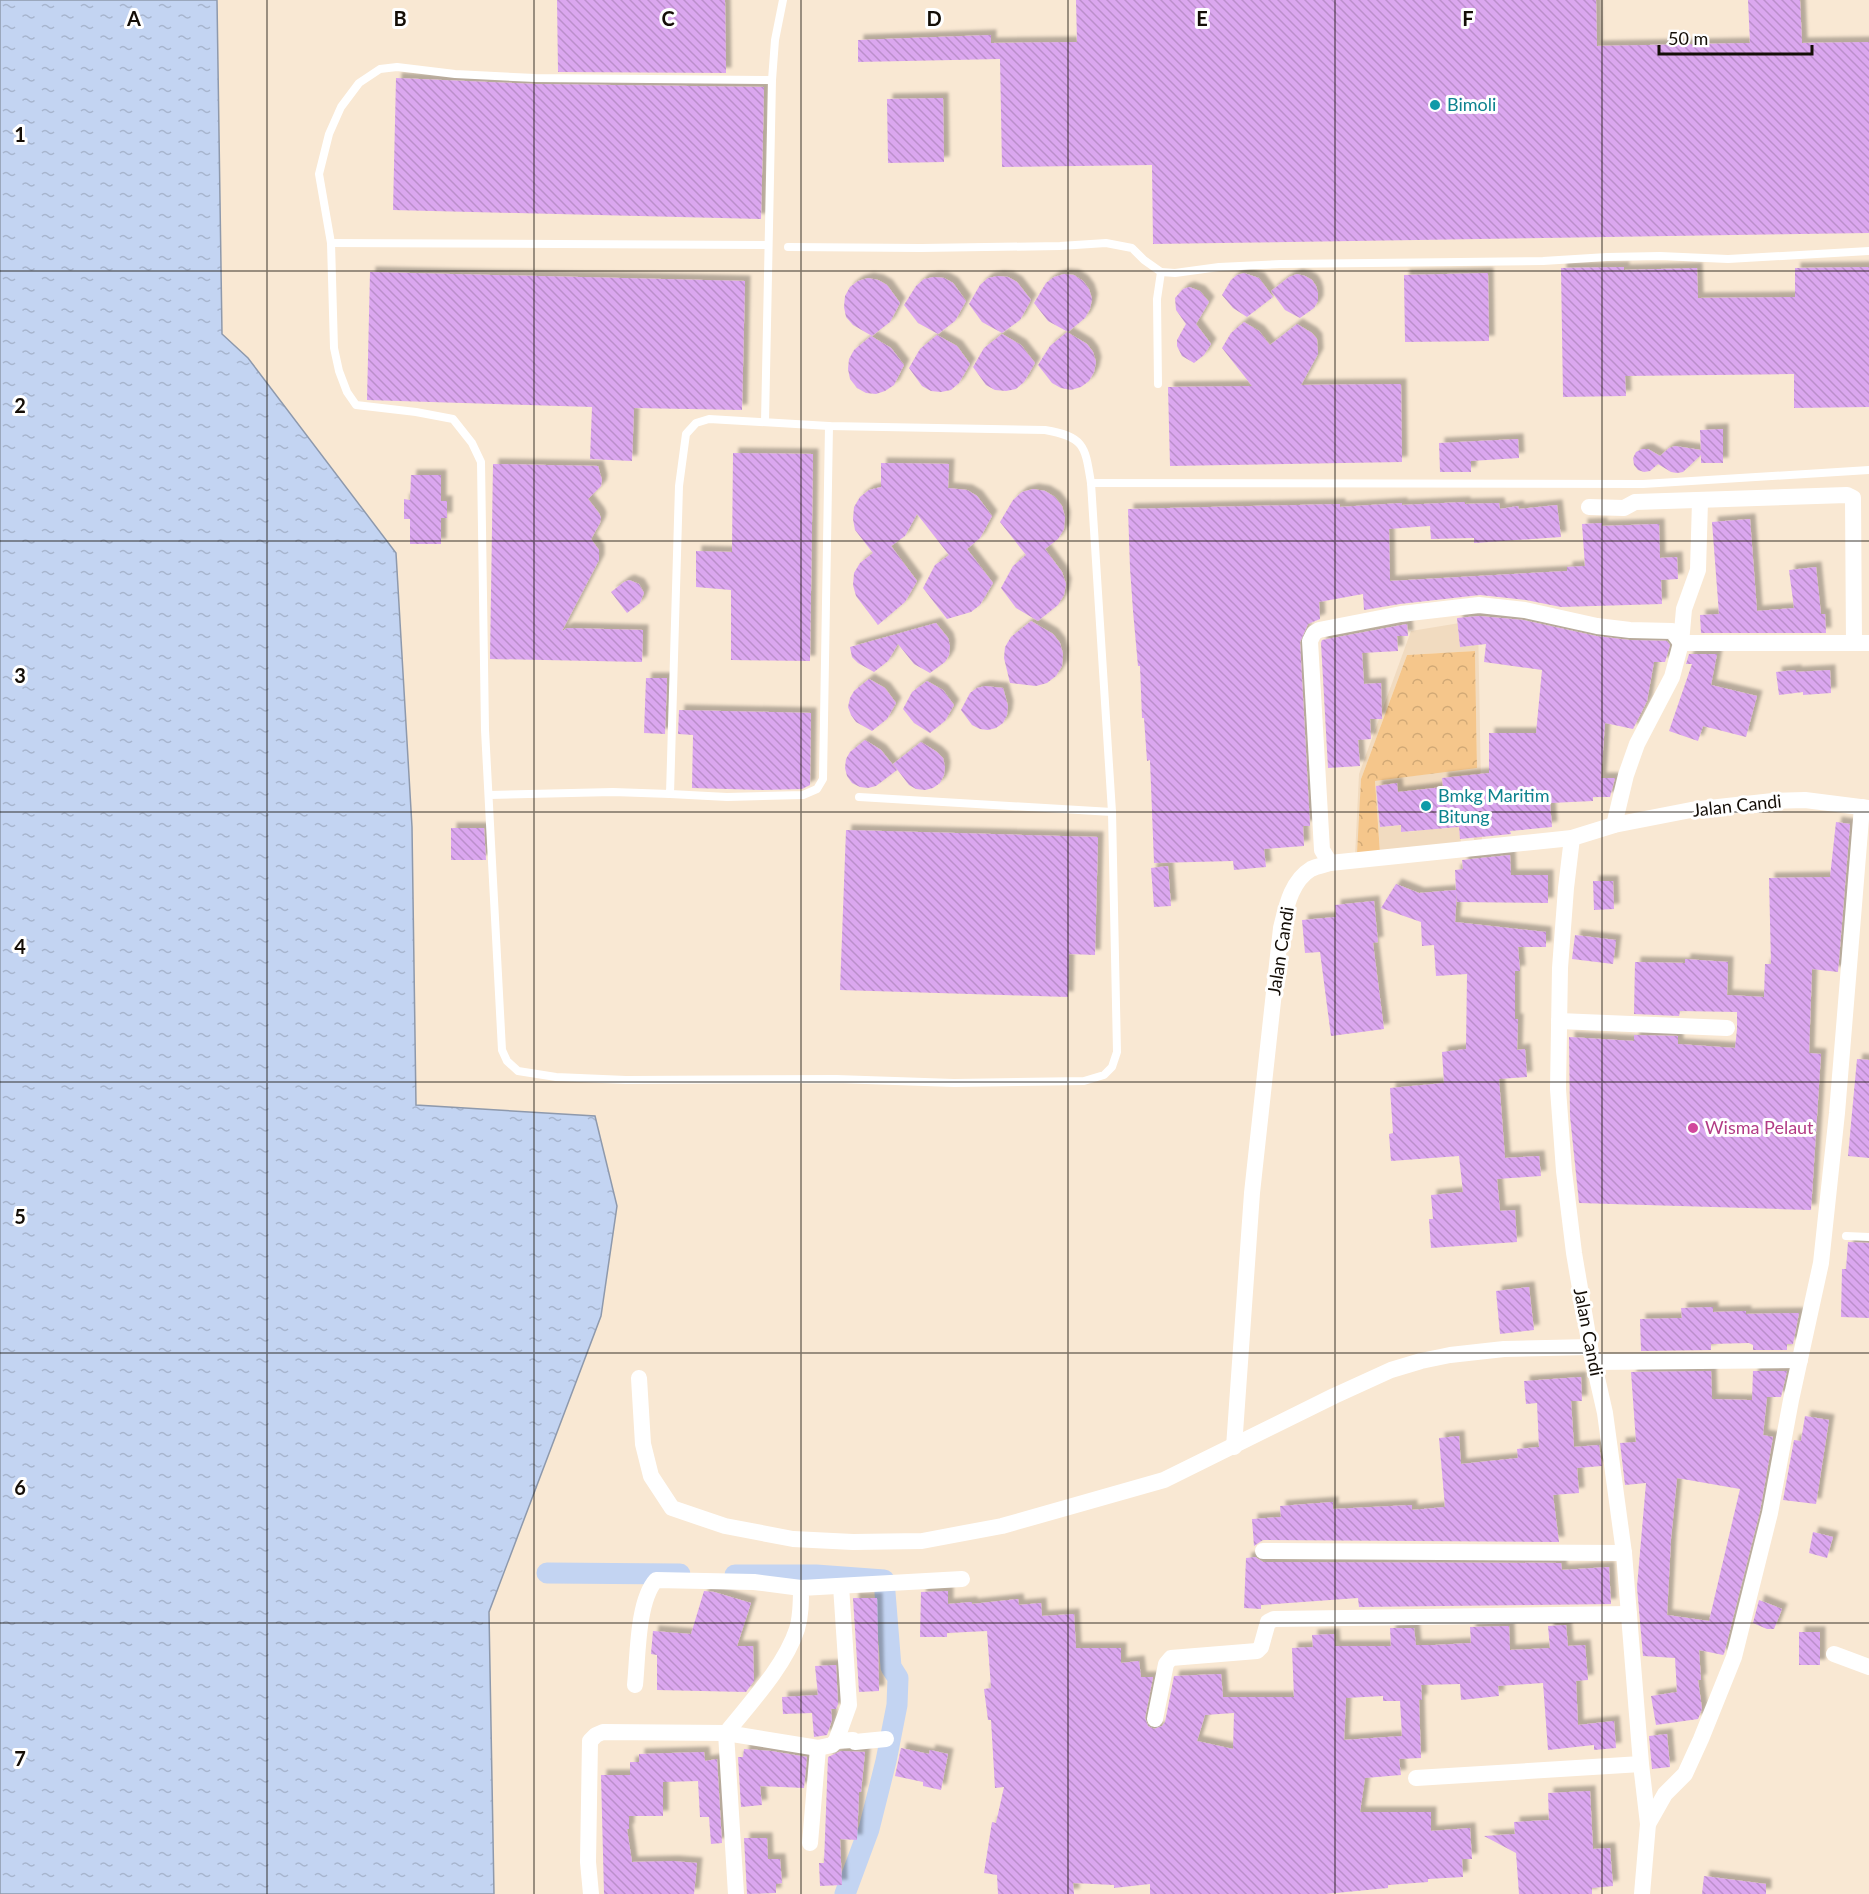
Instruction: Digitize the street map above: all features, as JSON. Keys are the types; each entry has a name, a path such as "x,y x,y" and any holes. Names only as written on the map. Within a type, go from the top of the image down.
{"street":[{"path":"1590,507 1624,508 1635,502 1848,495 1853,498 1862,643 1681,643"},
{"path":"1614,825 1633,754 1672,677 1681,643 1684,609 1698,570 1700,501"},
{"path":"1330,863 1322,849 1310,641 1314,633 1401,614 1479,605 1525,610 1598,626 1630,630 1672,631 1681,643"},
{"name":"Jalan Candi","path":"1234,1447 1252,1193 1281,928 1288,899 1296,885 1310,870 1330,863 1572,838 1614,825 1691,810 1773,801 1805,800 1865,808"},
{"path":"1642,1894 1648,1824 1665,1794 1684,1774 1701,1739 1734,1657 1770,1513 1791,1400 1821,1263 1826,1226 1865,808"},
{"name":"Jalan Candi","path":"1572,838 1566,888 1559,1021 1558,1089 1564,1171 1574,1253 1605,1413 1624,1553 1648,1824"},
{"path":"1559,1021 1727,1028"},
{"path":"639,1378 643,1444 651,1476 672,1508 725,1526 793,1539 853,1542 922,1541 1002,1526 1164,1480 1334,1396 1391,1370 1421,1360 1504,1349 1800,1360"},
{"path":"1263,1551 1624,1553"},
{"path":"635,1685 644,1604 650,1587 656,1580 754,1582 801,1588 962,1580"},
{"path":"591,1894 588,1862 590,1741 603,1732 726,1732 818,1748 831,1745 836,1741 849,1705 841,1586"},
{"path":"736,1894 726,1732 764,1685 787,1650 797,1629 801,1588"},
{"path":"1155,1719 1170,1658 1257,1651 1261,1647 1268,1622 1274,1619 1629,1614"},
{"path":"1834,1654 1869,1667"},
{"path":"836,1741 853,1740 865,1743 886,1739"},
{"path":"810,1843 818,1748"},
{"path":"1416,1778 1641,1764"}],"lane":[{"path":"765,422 772,80 775,40 783,0"},
{"path":"670,794 679,486 686,434 696,423 709,419 828,426 1045,430 1065,434 1077,441 1086,451 1091,483 1112,812 1117,1052 1112,1067 1104,1075 1084,1081 1050,1083 836,1079 626,1080 547,1076 518,1071 507,1062 502,1050 485,730 481,462 472,443 453,419 356,405 339,371 334,348 331,243 319,174 329,134 341,107 359,83 380,69 397,67 455,74 583,79 772,80"},
{"path":"331,243 768,245"},
{"path":"788,247 921,248 1106,243 1132,248 1161,272 1175,273 1220,267 1281,264 1543,261 1660,256 1728,259 1869,251"},
{"path":"1158,384 1157,299 1161,272"},
{"path":"489,795 613,792 727,797 803,795 817,789 823,779 828,426"},
{"path":"1091,483 1643,484 1869,470"},
{"path":"859,797 1112,812"},
{"path":"1846,1236 1869,1237"}],"shaded area":[{"name":"Bmkg Maritim Bitung","path":"1478,620 1482,843 1355,856 1359,774 1411,631","holes":["1474,627 1476,645 1460,647 1458,628","1475,651 1477,767 1375,781 1380,852 1358,853 1361,779 1407,655","1474,775 1476,789 1471,789 1474,817 1456,819 1457,827 1442,829 1440,821 1417,823 1418,831 1402,832 1401,825 1381,827 1376,786 1396,784 1398,792 1443,787 1442,778","1472,820 1474,840 1461,842 1458,821"]}],"green space":[{"path":"1475,651 1477,768 1375,781 1380,853 1357,854 1361,779 1407,655"}],"water":[{"path":"0,0 217,0 222,334 248,358 396,553 412,827 416,1105 595,1116 617,1206 601,1316 489,1612 494,1894 0,1894"}],"building":[{"path":"557,0 725,0 726,73 558,72"},
{"name":"Bimoli","path":"1076,0 1596,0 1597,46 1750,43 1748,0 1800,0 1802,43 1869,42 1869,233 1153,244 1152,165 1002,167 1000,59 858,62 858,40 991,35 991,43 1077,42"},
{"path":"396,78 535,84 764,87 761,219 393,210"},
{"path":"943,98 944,162 888,163 887,99"},
{"path":"1624,267 1624,270 1697,268 1698,298 1795,297 1795,268 1869,267 1869,407 1794,408 1794,374 1625,376 1626,396 1563,397 1561,268"},
{"path":"370,272 745,281 742,410 634,408 632,461 590,459 592,407 367,400"},
{"path":"1244,273 1259,278 1273,297 1247,317 1233,308 1222,295 1231,280"},
{"path":"1488,273 1489,341 1405,342 1404,275"},
{"path":"1064,274 1074,275 1083,281 1092,299 1085,318 1068,332 1048,321 1034,303 1046,283"},
{"path":"1297,274 1312,280 1318,293 1318,301 1314,308 1300,318 1285,310 1271,291 1289,277"},
{"path":"1008,277 1017,282 1031,300 1020,320 1002,333 982,322 969,304 980,285 988,278"},
{"path":"868,278 887,285 900,303 890,322 872,336 853,325 846,317 844,307 845,296 850,287"},
{"path":"944,278 953,283 966,301 955,321 938,334 918,323 904,305 916,286 924,279"},
{"path":"1189,287 1200,291 1209,302 1196,324 1211,344 1204,355 1194,363 1182,356 1177,346 1177,340 1186,324 1176,310 1175,298 1183,289"},
{"path":"1244,322 1259,331 1270,345 1297,324 1312,333 1317,339 1318,354 1301,385 1401,384 1402,462 1170,466 1168,387 1252,386 1222,348 1231,333"},
{"path":"1067,332 1087,344 1096,362 1089,381 1071,390 1052,383 1038,365 1050,346"},
{"path":"1002,334 1021,345 1035,363 1024,382 1016,389 1006,391 995,390 986,385 973,367 984,348"},
{"path":"937,335 957,346 970,364 959,383 951,390 941,392 931,391 922,386 909,368 920,349"},
{"path":"871,336 891,348 904,365 894,385 876,394 866,393 857,388 850,379 848,369 849,359 854,350"},
{"path":"1723,429 1723,463 1701,463 1701,455 1683,472 1677,473 1658,464 1650,471 1644,472 1638,470 1634,465 1633,458 1636,452 1642,449 1648,449 1660,456 1675,446 1701,450 1700,430"},
{"path":"1518,439 1519,458 1471,461 1471,472 1440,472 1439,443"},
{"path":"733,453 813,454 810,661 731,660 731,590 696,587 696,551 732,552"},
{"path":"881,463 949,464 948,488 967,490 977,496 992,516 980,538 967,549 993,583 980,605 971,612 947,619 923,588 935,565 949,555 917,514 905,536 891,546 917,581 905,602 878,625 856,596 853,585 854,573 860,563 873,553 855,530 854,507 860,497 869,490 881,487"},
{"path":"493,464 598,466 602,480 601,486 588,499 601,518 591,539 599,550 599,560 562,631 567,628 643,630 642,662 490,659"},
{"path":"411,475 441,475 441,501 447,501 447,518 441,518 441,544 410,544 410,519 404,519 404,499 410,500"},
{"path":"1033,489 1045,491 1055,497 1062,506 1065,517 1064,529 1058,539 1045,549 1062,572 1066,584 1064,595 1058,605 1038,621 1016,608 1001,588 1013,566 1026,555 1000,522 1013,500 1022,492"},
{"path":"1465,502 1465,504 1499,503 1500,509 1557,505 1561,537 1474,543 1474,538 1431,539 1430,526 1389,529 1390,581 1567,571 1567,567 1585,566 1582,524 1602,523 1602,526 1659,524 1660,558 1677,557 1678,579 1661,580 1662,604 1561,607 1480,595 1364,610 1363,594 1319,602 1320,619 1308,624 1300,642 1310,826 1303,826 1304,846 1264,849 1266,867 1234,870 1233,861 1154,863 1150,760 1147,761 1144,718 1142,718 1140,666 1138,666 1130,568 1128,509 1340,504 1340,507"},
{"path":"1750,519 1757,611 1794,608 1789,570 1816,567 1821,614 1825,614 1826,633 1701,633 1700,615 1719,614 1712,522"},
{"path":"629,580 639,584 644,593 640,603 627,613 611,592"},
{"path":"1479,616 1523,620 1596,636 1667,641 1670,645 1665,662 1654,662 1647,701 1633,729 1605,723 1601,778 1615,778 1610,797 1593,797 1593,801 1550,803 1552,827 1510,831 1511,834 1460,839 1459,827 1401,832 1401,825 1380,827 1376,786 1397,783 1398,792 1443,787 1442,778 1489,773 1489,733 1536,733 1542,670 1484,662 1486,644 1460,647 1457,618"},
{"path":"1031,621 1053,634 1060,643 1063,654 1062,666 1056,676 1047,683 1036,686 1010,683 1004,658 1005,647 1011,637"},
{"path":"936,623 948,638 949,655 945,662 930,673 914,664 898,644 888,661 874,672 852,657 850,647"},
{"path":"1407,624 1408,636 1397,636 1398,651 1362,653 1364,684 1381,683 1382,719 1370,719 1371,739 1358,740 1360,766 1328,768 1322,640"},
{"path":"1689,654 1717,654 1711,685 1757,696 1746,737 1703,726 1698,741 1669,731 1692,664 1686,664"},
{"path":"1796,670 1796,672 1830,670 1831,693 1803,695 1803,692 1779,695 1776,672"},
{"path":"646,678 667,678 665,734 644,733"},
{"path":"869,679 885,688 896,703 887,719 872,731 856,722 848,707 854,691"},
{"path":"927,681 943,690 954,705 945,721 930,733 914,723 903,709 912,692"},
{"path":"985,686 1003,688 1008,706 1003,723 988,730 972,725 961,710 970,693"},
{"path":"679,710 811,713 810,785 802,789 763,790 692,788 693,735 678,734"},
{"path":"865,740 881,750 897,770 876,786 868,788 852,783 845,768 850,752"},
{"path":"921,742 943,758 945,767 940,783 925,790 909,785 893,764"},
{"name":"Wisma Pelaut","path":"1836,822 1850,824 1838,972 1812,969 1809,1053 1821,1054 1811,1210 1579,1203 1570,1116 1569,1037 1634,1041 1634,1035 1678,1036 1678,1044 1735,1048 1737,1012 1680,1011 1679,1016 1634,1014 1635,962 1685,963 1685,959 1728,962 1727,995 1764,997 1765,964 1771,964 1769,878 1830,877"},
{"path":"451,828 484,828 486,860 451,860"},
{"path":"846,830 1098,837 1095,955 1069,954 1068,997 840,990"},
{"path":"1510,855 1511,875 1548,875 1548,903 1457,902 1457,891 1455,922 1546,932 1546,947 1518,947 1520,971 1515,971 1517,1050 1525,1049 1527,1077 1499,1079 1505,1158 1539,1156 1541,1176 1497,1179 1500,1211 1515,1210 1517,1242 1431,1248 1429,1219 1433,1219 1431,1195 1463,1192 1459,1156 1391,1161 1389,1134 1393,1133 1390,1088 1444,1083 1442,1052 1466,1049 1467,974 1436,976 1434,945 1422,946 1421,922 1381,908 1396,884 1419,893 1456,890 1455,870 1463,869 1462,860"},
{"path":"1168,866 1171,906 1154,907 1151,868"},
{"path":"1593,881 1613,881 1614,909 1594,910"},
{"path":"1374,901 1378,942 1373,943 1384,1029 1331,1036 1320,952 1305,953 1302,920 1336,917 1335,905"},
{"path":"1575,935 1616,940 1613,964 1572,959"},
{"path":"1857,1059 1869,1060 1869,1158 1848,1156"},
{"path":"1848,1242 1869,1243 1869,1318 1841,1317 1842,1269 1846,1269"},
{"path":"1529,1287 1534,1330 1500,1334 1496,1291"},
{"path":"1713,1307 1713,1312 1799,1313 1793,1344 1787,1344 1787,1350 1753,1350 1753,1345 1749,1343 1711,1344 1711,1350 1641,1351 1640,1319 1682,1318 1681,1308"},
{"path":"1711,1371 1712,1399 1752,1400 1753,1371 1787,1371 1781,1397 1767,1397 1763,1435 1773,1437 1760,1511 1724,1654 1699,1650 1701,1680 1698,1680 1702,1709 1698,1719 1656,1725 1651,1696 1677,1692 1675,1658 1643,1656 1637,1587 1646,1483 1625,1485 1620,1443 1636,1442 1631,1372","holes":["1677,1478 1740,1489 1709,1621 1667,1615"]},
{"path":"1581,1377 1582,1401 1571,1401 1574,1447 1599,1445 1602,1466 1577,1468 1579,1493 1553,1495 1559,1542 1263,1540 1254,1546 1252,1519 1281,1517 1280,1506 1333,1502 1333,1509 1412,1505 1412,1510 1445,1507 1439,1438 1459,1436 1461,1464 1518,1458 1517,1449 1539,1447 1537,1403 1526,1404 1524,1381"},
{"path":"1805,1416 1829,1420 1816,1504 1783,1500 1794,1440 1801,1441"},
{"path":"1813,1532 1833,1537 1827,1558 1809,1553"},
{"path":"1255,1557 1263,1562 1561,1563 1562,1570 1609,1567 1611,1604 1359,1607 1358,1598 1261,1605 1261,1609 1244,1608 1246,1558"},
{"path":"704,1591 751,1603 737,1646 753,1646 754,1681 746,1692 657,1690 657,1655 651,1654 653,1631 691,1634"},
{"path":"948,1591 948,1604 1018,1599 1019,1605 1041,1603 1042,1616 1074,1614 1076,1648 1121,1648 1121,1663 1139,1661 1141,1677 1153,1677 1145,1718 1148,1726 1154,1729 1165,1722 1174,1676 1221,1674 1223,1697 1294,1697 1292,1648 1313,1647 1312,1635 1334,1634 1335,1646 1391,1646 1390,1628 1414,1628 1416,1645 1435,1645 1471,1643 1470,1627 1509,1626 1510,1650 1550,1648 1548,1626 1566,1625 1568,1646 1585,1645 1588,1680 1576,1681 1578,1725 1614,1721 1616,1748 1594,1750 1594,1745 1548,1750 1543,1683 1498,1686 1499,1696 1461,1700 1460,1684 1421,1685 1422,1700 1419,1700 1421,1758 1399,1759 1401,1775 1365,1778 1360,1812 1431,1812 1431,1831 1470,1828 1472,1859 1462,1859 1463,1877 1428,1879 1428,1882 1388,1885 1388,1888 1325,1894 1150,1894 1150,1884 1114,1888 1114,1885 1073,1883 1074,1894 998,1894 997,1875 984,1873 992,1822 996,1823 1004,1787 995,1788 991,1720 988,1720 984,1689 991,1688 987,1631 947,1633 947,1637 920,1637 921,1592","holes":["1383,1696 1383,1701 1400,1701 1402,1736 1344,1740 1346,1698","1234,1713 1233,1749 1197,1741 1205,1715"]},
{"path":"853,1598 877,1598 879,1691 859,1692"},
{"path":"1759,1600 1782,1609 1774,1629 1767,1629 1753,1623"},
{"path":"1799,1632 1820,1632 1820,1665 1799,1665"},
{"path":"836,1665 838,1704 836,1709 831,1709 832,1720 827,1735 814,1737 812,1713 783,1714 782,1697 818,1695 815,1666"},
{"path":"1667,1734 1670,1767 1652,1769 1649,1736"},
{"path":"901,1748 929,1754 930,1750 948,1754 941,1790 923,1786 923,1782 895,1776"},
{"path":"744,1749 807,1757 804,1788 760,1786 762,1805 741,1807 738,1757 743,1757"},
{"path":"841,1751 865,1752 861,1792 859,1792 857,1840 840,1839 842,1885 820,1886 819,1863 824,1863 828,1757"},
{"path":"704,1752 705,1761 717,1759 722,1843 711,1844 709,1817 700,1817 698,1781 663,1782 663,1816 629,1816 629,1829 627,1829 632,1862 697,1863 694,1894 604,1894 601,1775 630,1775 630,1762 639,1762 639,1754"},
{"path":"1590,1791 1593,1849 1610,1848 1613,1886 1592,1888 1592,1894 1519,1894 1516,1853 1484,1836 1515,1834 1514,1822 1549,1820 1548,1793"},
{"path":"744,1838 767,1838 768,1859 780,1859 782,1883 776,1884 776,1893 747,1894"},
{"path":"1704,1876 1766,1884 1766,1894 1702,1894"}],"waterway":[{"path":"547,1573 680,1574"},
{"path":"735,1575 816,1575 884,1580 891,1667 898,1678 897,1705 869,1829 845,1894"}],"place":[{"name":"Bimoli","path":"1435,105"},
{"name":"Bmkg Maritim Bitung","path":"1426,806"},
{"name":"Wisma Pelaut","path":"1693,1128"}]}
